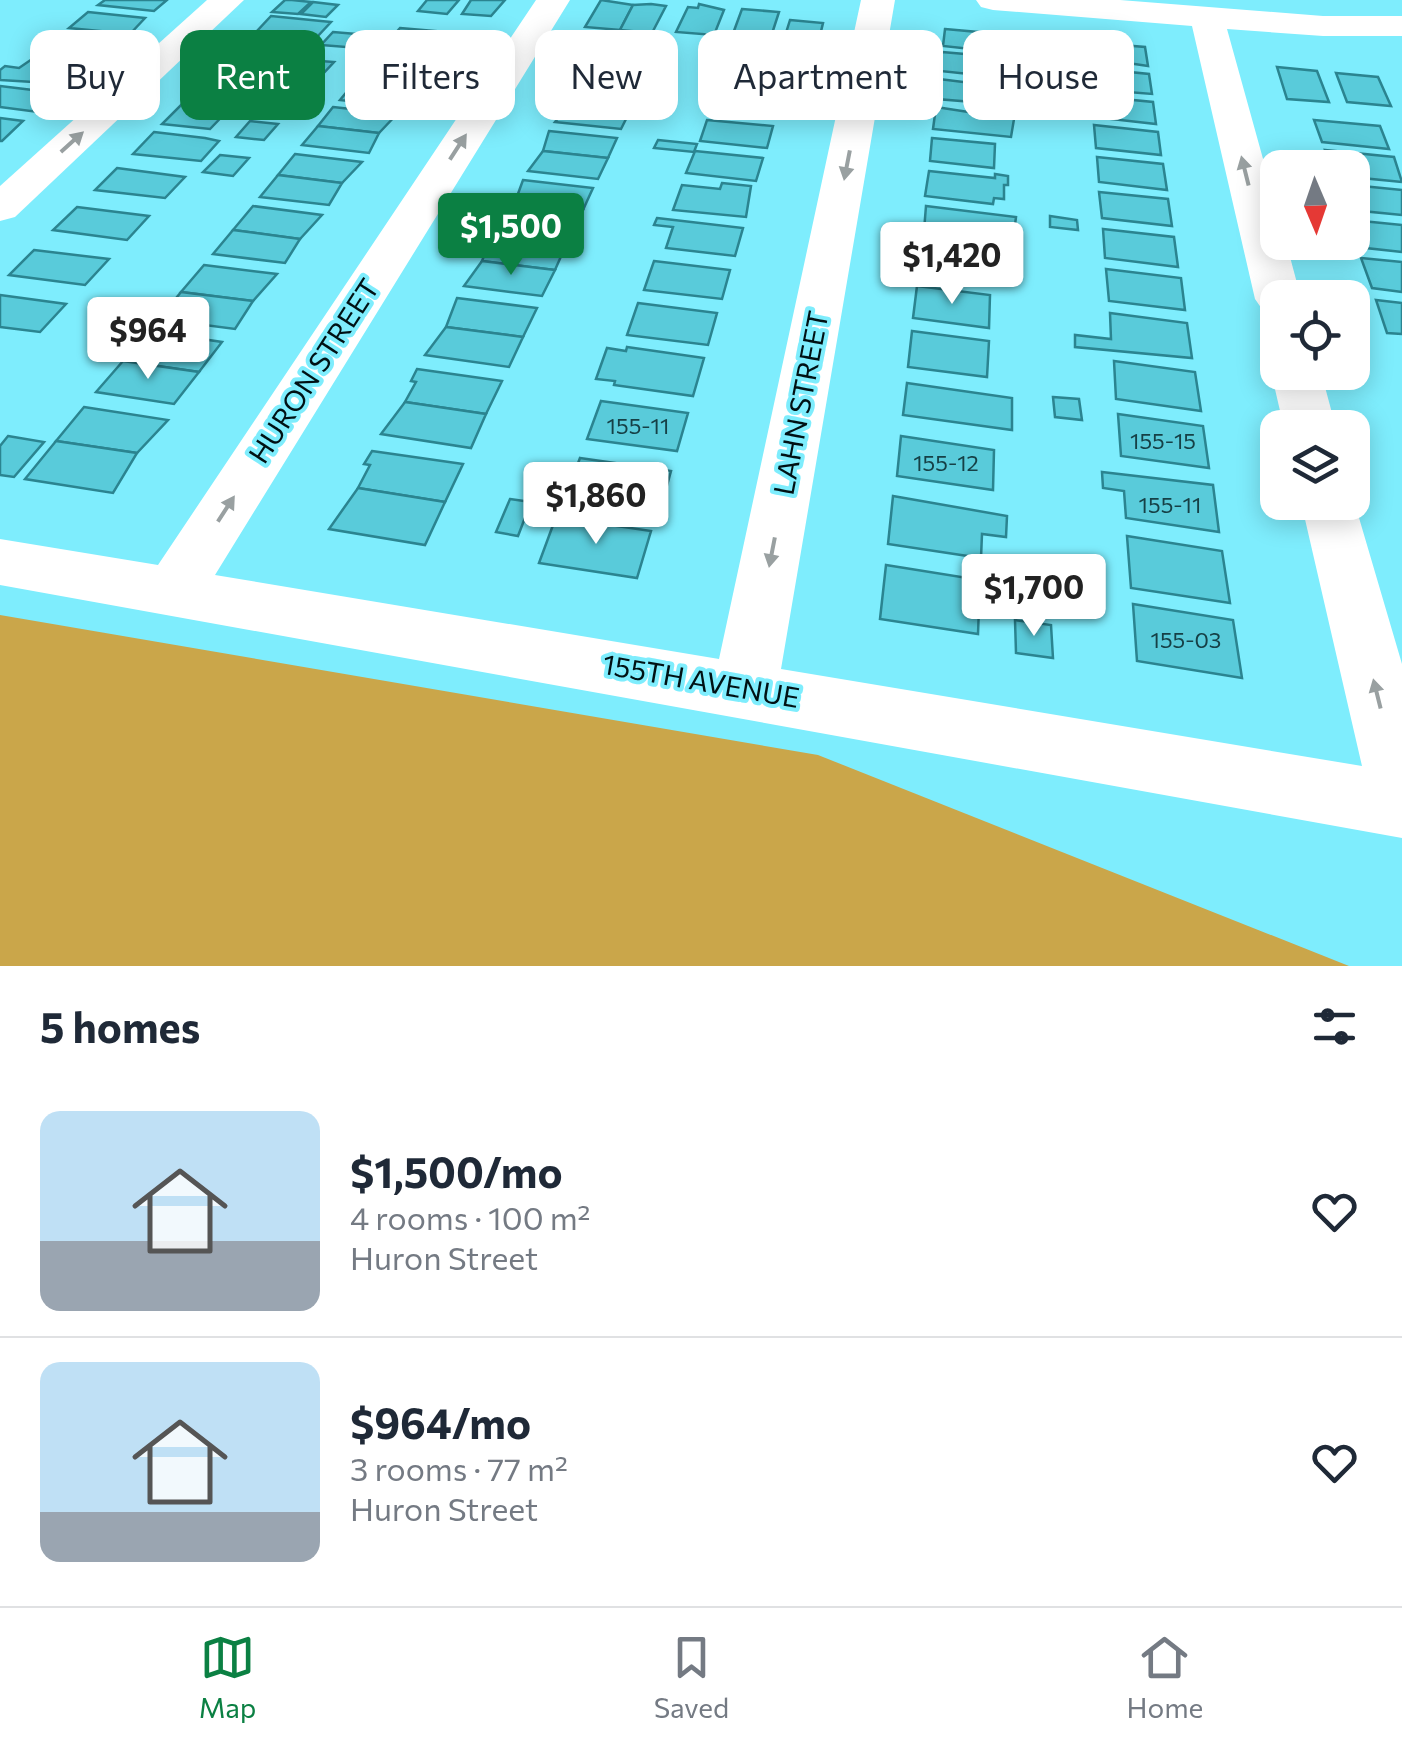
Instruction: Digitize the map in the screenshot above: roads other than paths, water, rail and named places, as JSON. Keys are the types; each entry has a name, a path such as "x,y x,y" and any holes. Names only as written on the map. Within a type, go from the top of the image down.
{"street":[{"path":"0,208 227,0"},
{"name":"HURON STREET","path":"173,590 553,0"},
{"name":"LAHN STREET","path":"745,689 878,0"},
{"path":"993,0 1101,5 1323,26 1402,26"},
{"path":"1207,18 1273,280"},
{"path":"1334,520 1402,788"},
{"name":"155TH AVENUE","path":"0,562 1402,805"}]}
